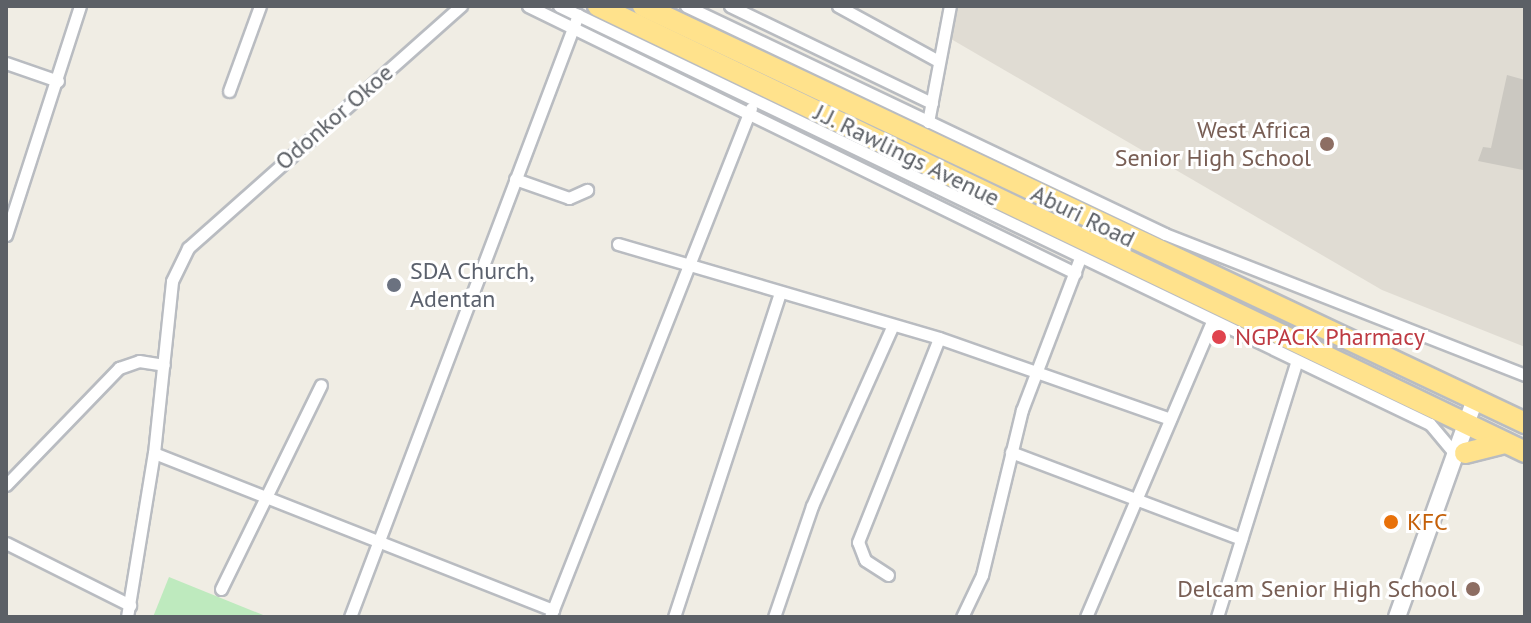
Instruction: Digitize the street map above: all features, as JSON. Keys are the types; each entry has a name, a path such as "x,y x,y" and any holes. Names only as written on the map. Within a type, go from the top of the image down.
{"highway":[{"name":"J.J. Rawlings Avenue","path":"598,6 793,110 1259,335 1525,452"},
{"name":"Aburi Road","path":"643,6 945,140 1479,404 1525,423"},
{"path":"1460,453 1505,443"}],"street":[{"path":"6,235 80,6"},
{"path":"229,91 260,6"},
{"name":"Odonkor Okoe","path":"128,611 154,453 172,281 206,227 461,6"},
{"path":"528,6 576,20 754,100 793,110"},
{"path":"559,6 651,70 749,114 1075,273"},
{"path":"686,6 928,122 945,140 1279,283 1525,375"},
{"path":"730,6 932,103"},
{"path":"838,6 935,59"},
{"path":"928,122 935,59 950,6"},
{"path":"350,617 576,20"},
{"path":"6,63 58,81"},
{"path":"154,453 378,537 552,614 693,265 754,100"},
{"path":"515,179 569,198 587,190"},
{"path":"1042,229 1080,258 1212,322 1259,335 1296,364 1430,424 1460,453"},
{"path":"618,244 892,327 939,338 1170,419"},
{"path":"962,617 982,575 1011,452 1080,258"},
{"path":"674,617 780,292"},
{"path":"1086,617 1134,498 1212,322"},
{"path":"774,617 812,506 892,327"},
{"path":"888,575 865,560 858,542 939,338"},
{"path":"6,485 119,368 139,361 164,365"},
{"path":"1217,617 1296,364"},
{"path":"221,589 321,385"},
{"path":"1397,617 1479,404"},
{"path":"1011,452 1241,539"},
{"path":"6,543 128,611"}],"shaded area":[{"name":"West Africa Senior High School","path":"949,6 1525,6 1525,347 1382,290 939,32"}],"green space":[{"path":"169,577 268,617 153,617"}],"building":[{"path":"1507,75 1525,80 1523,170 1478,161 1483,147 1491,148"}],"place":[{"name":"West Africa Senior High School","path":"1327,144"},
{"name":"SDA Church, Adentan","path":"394,285"},
{"name":"NGPACK Pharmacy","path":"1219,337"},
{"name":"KFC","path":"1391,522"},
{"name":"Delcam Senior High School","path":"1473,589"}]}
